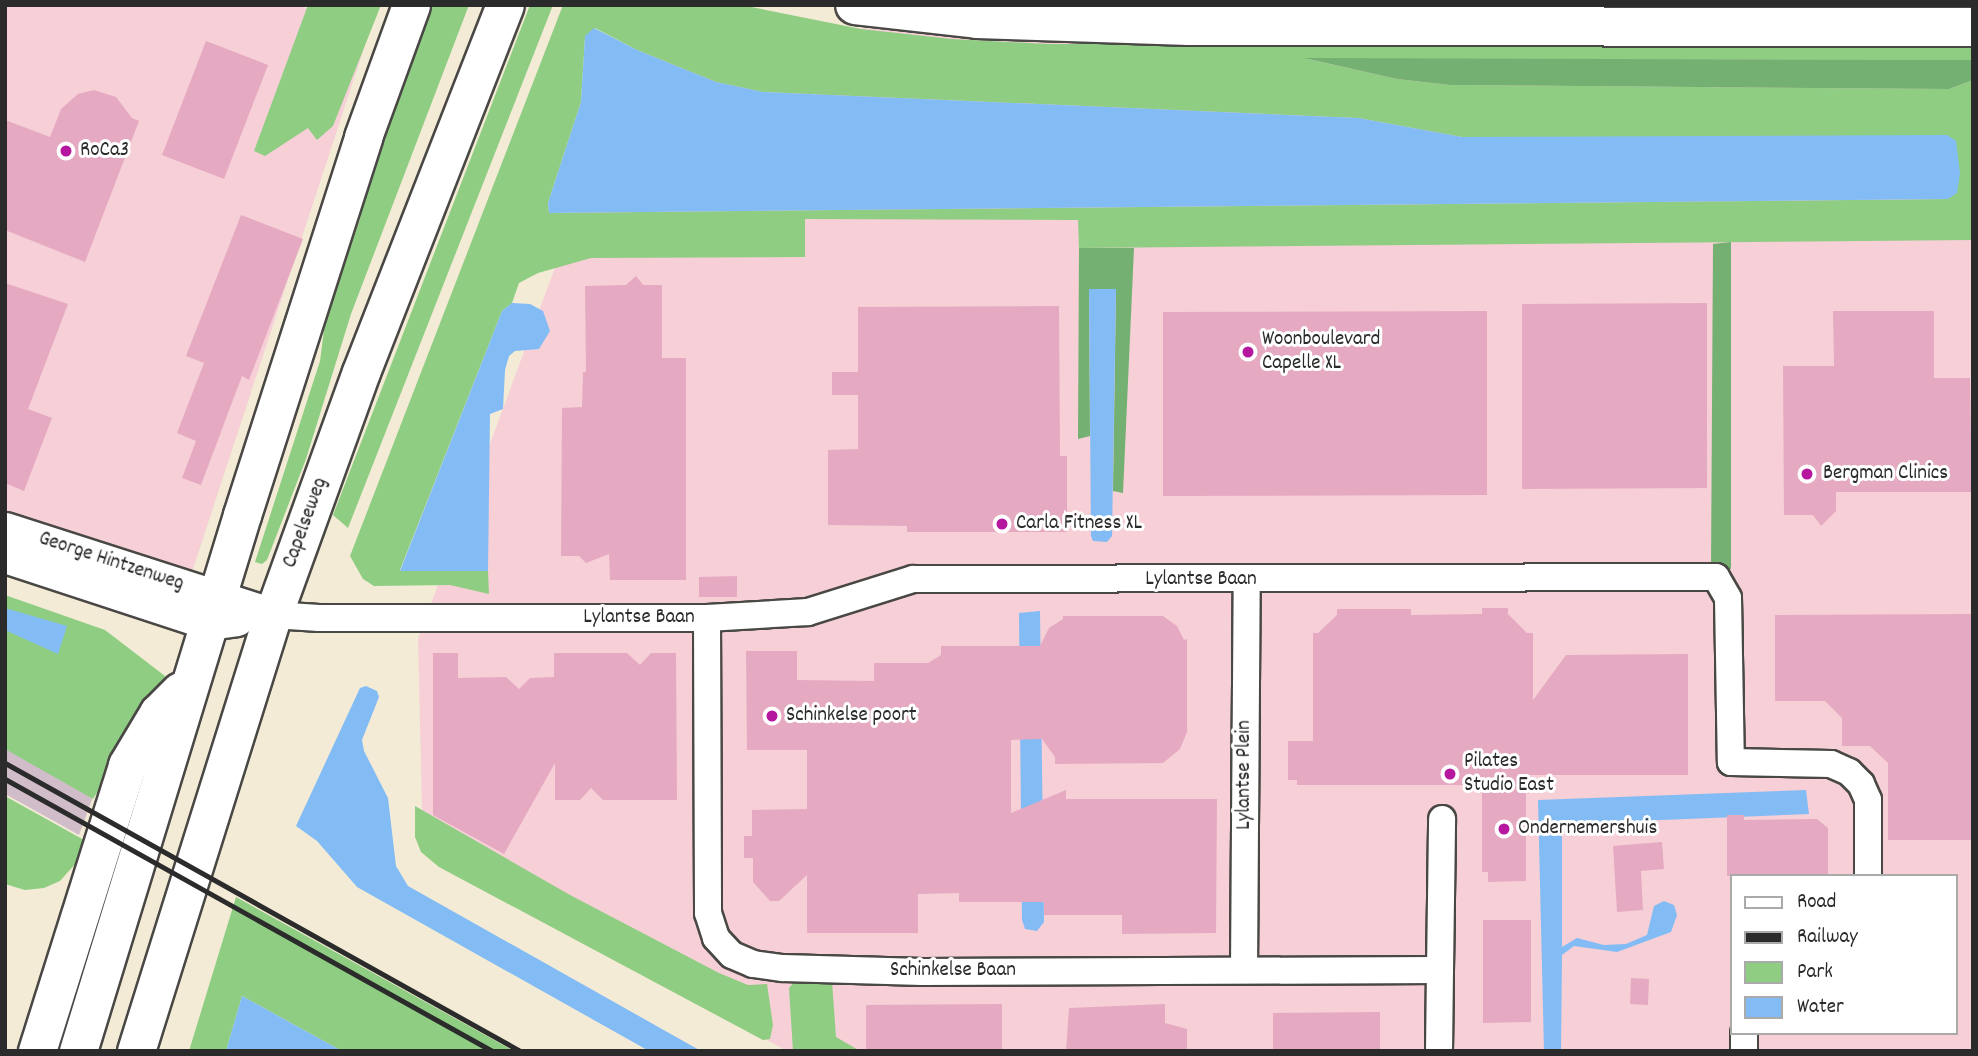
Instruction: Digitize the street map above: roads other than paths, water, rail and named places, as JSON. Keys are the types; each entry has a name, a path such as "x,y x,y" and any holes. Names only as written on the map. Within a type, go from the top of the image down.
{"highway":[{"path":"855,5 977,19 1189,26 1973,27"}],"main road":[{"path":"78,1051 188,683 363,137 411,5"},
{"name":"Capelseweg","path":"136,1051 273,615 361,372 505,5"},
{"path":"37,1051 127,765 158,712 188,683"}],"street":[{"name":"George Hintzenweg","path":"5,529 213,609"},
{"name":"George Hintzenweg","path":"5,556 213,609"},
{"name":"Lylantse Baan","path":"273,615 319,618 707,618 808,612 913,579 1716,578 1728,598 1731,762 1831,764 1849,772 1861,784 1868,800 1868,874"},
{"name":"Lylantse Plein","path":"1244,970 1247,580"},
{"path":"213,609 273,615"},
{"name":"Schinkelse Baan","path":"707,618 708,913 716,938 732,956 753,964 783,968 922,972 1440,970"},
{"path":"1439,1051 1443,819"}],"water":[{"path":"594,28 637,50 716,82 763,92 1358,118 1462,137 1947,135 1956,141 1960,173 1957,193 1948,199 549,213 548,203 581,102 585,36"},
{"path":"1089,289 1116,289 1112,536 1107,542 1093,541 1091,536"},
{"path":"512,303 530,304 543,311 550,331 539,349 515,351 509,356 505,370 503,409 490,414 488,571 400,571 502,311"},
{"path":"5,608 67,626 58,654 5,630"},
{"path":"1040,611 1044,922 1037,931 1025,929 1022,920 1019,613"},
{"path":"366,686 377,691 379,697 362,740 364,751 388,798 396,866 408,886 701,1051 649,1051 357,887 317,841 296,826 360,688"},
{"path":"1806,790 1809,814 1562,824 1562,947 1577,938 1604,945 1626,944 1647,935 1654,906 1664,901 1674,905 1677,915 1671,932 1617,952 1574,946 1562,955 1561,1051 1544,1051 1538,800"},
{"path":"242,996 342,1051 226,1051"}],"railway":[{"path":"5,763 520,1051"},
{"path":"5,779 492,1051"}],"place":[{"name":"RoCa3","path":"66,151"},
{"name":"Woonboulevard Capelle XL","path":"1248,352"},
{"name":"Bergman Clinics","path":"1807,474"},
{"name":"Carla Fitness XL","path":"1002,524"},
{"name":"Schinkelse poort","path":"772,716"},
{"name":"Pilates Studio East","path":"1450,774"},
{"name":"Ondernemershuis","path":"1504,829"}]}
